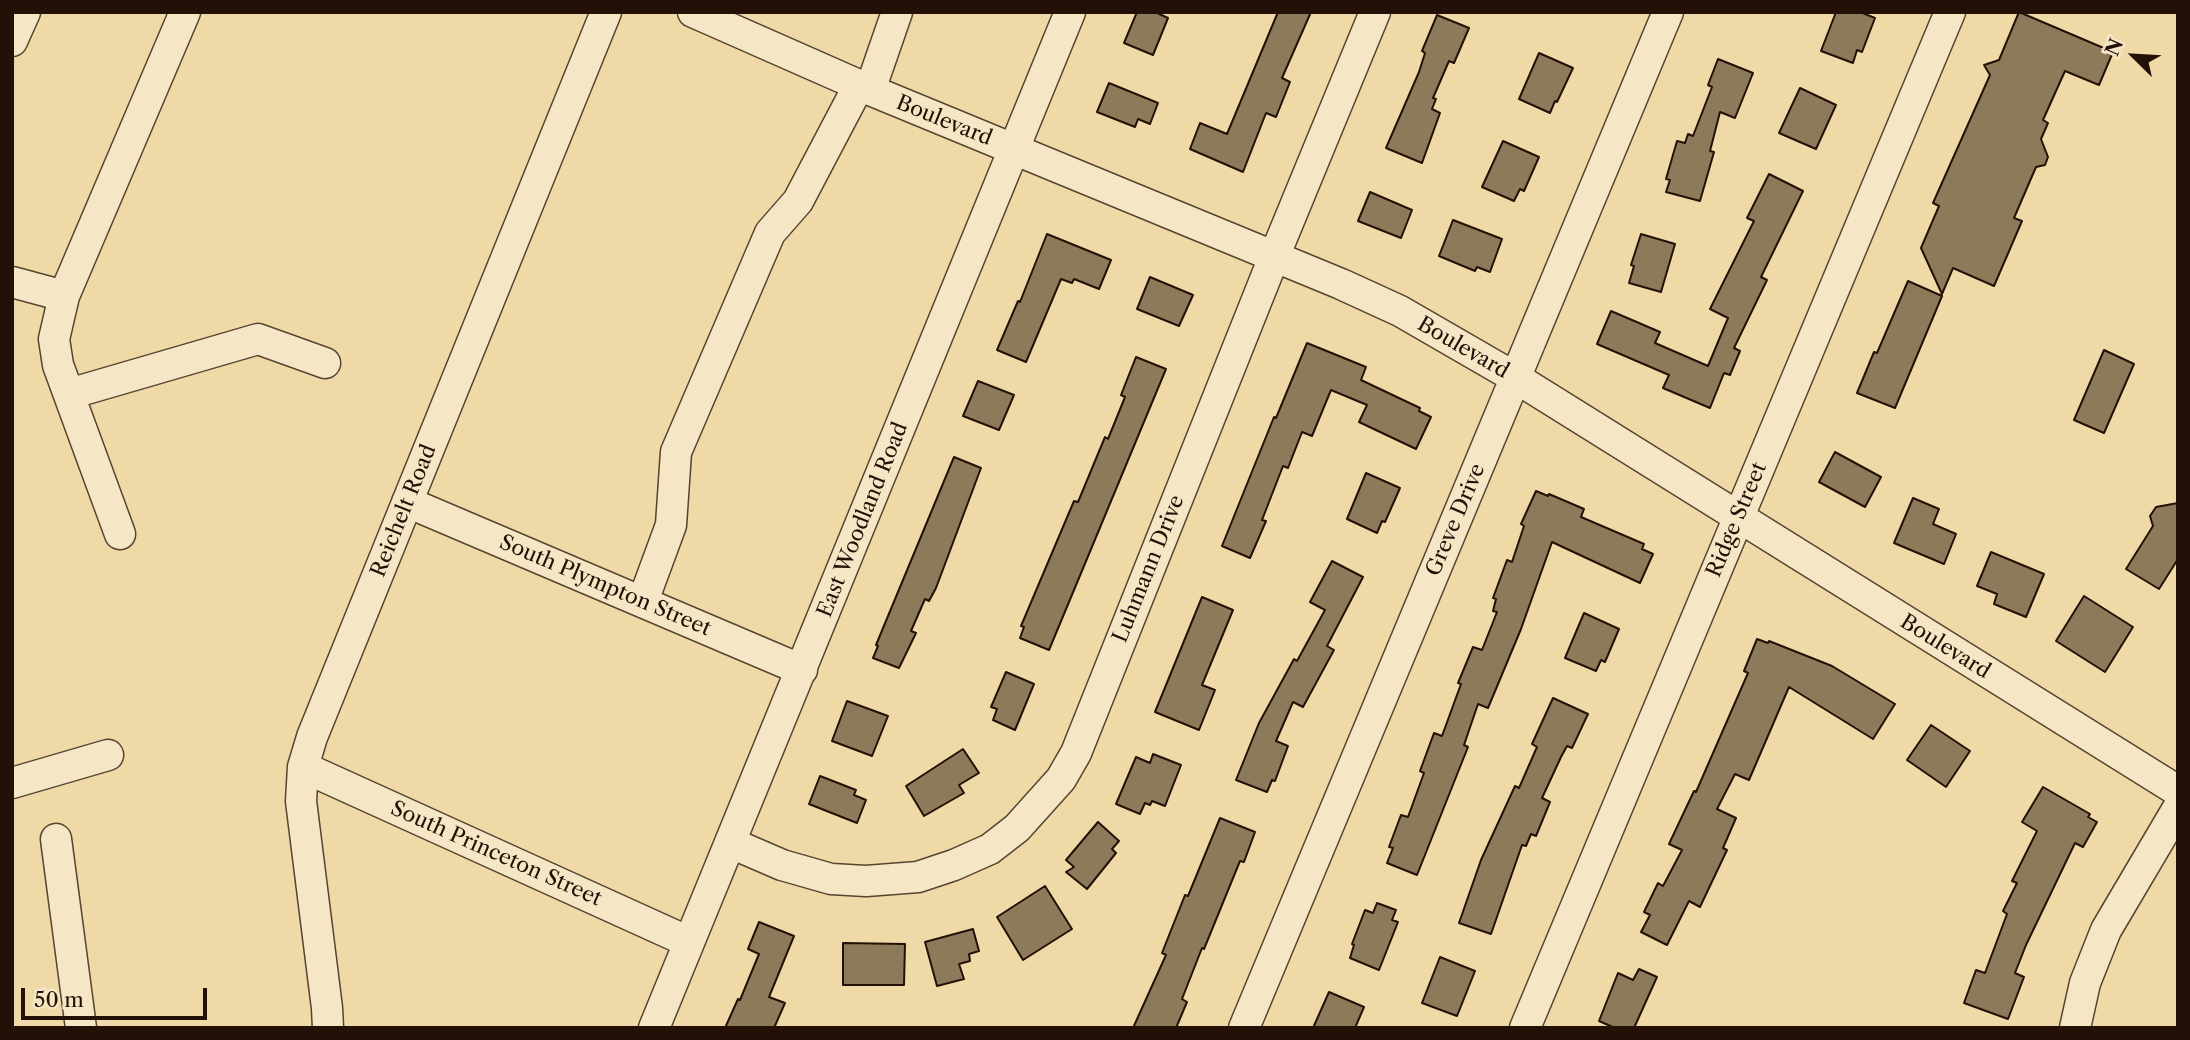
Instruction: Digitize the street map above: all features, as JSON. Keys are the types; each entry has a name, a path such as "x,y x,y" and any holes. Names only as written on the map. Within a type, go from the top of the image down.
{"street":[{"path":"12,41 25,12"},
{"path":"120,534 58,365 54,339 64,296 186,12"},
{"name":"Reichelt Road","path":"328,1028 301,802 303,767 312,737 606,12"},
{"name":"Boulevard","path":"693,12 864,88 1399,311 1516,378 2178,791"},
{"path":"643,601 671,525 677,452 770,233 798,201 864,88 897,12"},
{"name":"East Woodland Road","path":"654,1028 1070,12"},
{"name":"Luhmann Drive","path":"731,843 816,876 849,881 895,880 934,873 972,858 1017,828 1061,779 1076,752 1274,257 1376,12"},
{"name":"Greve Drive","path":"1244,1028 1668,12"},
{"name":"Ridge Street","path":"1525,1028 1950,12"},
{"path":"12,282 64,296"},
{"path":"69,394 258,339 325,363"},
{"name":"South Plympton Street","path":"407,502 802,670"},
{"path":"12,783 108,755"},
{"name":"South Princeton Street","path":"303,767 689,942"},
{"path":"2075,1028 2085,982 2106,930 2178,808"},
{"path":"57,839 81,1028"}],"building":[{"path":"1137,12 1155,12 1168,18 1153,55 1124,43"},
{"path":"1278,12 1311,12 1282,78 1290,82 1276,117 1266,113 1243,172 1190,149 1200,123 1227,134"},
{"path":"1836,12 1860,12 1875,18 1862,52 1857,50 1853,63 1821,51"},
{"path":"2019,12 2113,52 2099,85 2065,71 2043,120 2048,123 2041,139 2048,157 2045,165 2036,167 2014,218 2022,221 1994,286 1953,268 1942,294 1921,248 1939,206 1933,203 1990,75 1984,65 1999,60"},
{"path":"1437,15 1469,28 1454,63 1449,61 1433,98 1436,99 1432,109 1440,113 1422,163 1386,148 1419,72 1425,53 1422,51"},
{"path":"1539,53 1573,68 1550,113 1519,99"},
{"path":"1718,59 1753,73 1735,118 1720,112 1710,151 1714,152 1700,201 1666,192 1670,180 1666,179 1677,141 1685,143 1688,134 1693,136 1712,87 1708,85"},
{"path":"1109,83 1158,103 1150,124 1138,119 1135,127 1097,112"},
{"path":"1800,88 1836,105 1816,149 1779,133"},
{"path":"1503,141 1539,157 1524,191 1520,189 1514,201 1482,187"},
{"path":"1769,174 1803,191 1761,277 1767,280 1734,348 1740,351 1730,375 1724,373 1710,408 1663,388 1669,375 1597,344 1611,311 1660,332 1655,343 1708,366 1728,318 1710,309 1754,221 1747,218"},
{"path":"1370,192 1412,210 1401,238 1358,221"},
{"path":"1453,220 1502,239 1490,272 1477,267 1475,271 1439,256"},
{"path":"1047,234 1111,260 1099,289 1074,279 1072,283 1061,279 1026,362 997,350 1018,301 1020,302"},
{"path":"1641,234 1675,244 1661,292 1629,283 1634,266 1631,265"},
{"path":"1150,277 1193,295 1179,326 1137,309"},
{"path":"1908,281 1942,296 1895,408 1857,393"},
{"path":"1307,343 1366,367 1361,380 1420,408 1419,411 1431,417 1416,449 1359,422 1367,405 1331,390 1312,436 1302,432 1288,468 1283,466 1262,520 1266,521 1250,558 1222,546"},
{"path":"2104,350 2134,364 2104,433 2074,420"},
{"path":"1136,357 1166,369 1049,650 1020,638 1024,627 1021,626 1074,501 1078,502 1105,437 1108,439 1125,397 1121,395"},
{"path":"978,381 1014,395 999,430 963,416"},
{"path":"1835,452 1881,477 1865,507 1819,482"},
{"path":"954,457 981,468 936,588 929,601 925,599 911,631 916,633 899,668 873,658 878,646 876,645"},
{"path":"1366,473 1400,488 1385,522 1382,521 1377,533 1347,519"},
{"path":"1536,491 1584,509 1581,517 1644,544 1642,549 1653,554 1640,583 1552,542 1521,629 1488,708 1478,704 1464,745 1468,747 1417,875 1387,863 1393,848 1389,847 1401,815 1408,817 1424,773 1420,771 1434,733 1442,736 1461,684 1458,683 1473,647 1482,650 1497,612 1493,611 1496,599 1493,598 1507,560 1512,562 1524,526 1521,524"},
{"path":"1913,498 1939,509 1933,524 1956,534 1944,564 1894,543"},
{"path":"2178,503 2178,559 2159,589 2126,569 2153,526 2150,516 2156,507"},
{"path":"1991,552 2044,574 2026,617 1994,604 1997,594 1977,586"},
{"path":"1332,561 1363,577 1327,646 1334,650 1303,707 1293,702 1276,741 1288,746 1275,781 1272,780 1267,792 1236,780 1259,723 1325,610 1310,602"},
{"path":"2084,596 2133,627 2105,672 2056,641"},
{"path":"1202,597 1233,610 1202,685 1215,690 1199,730 1155,712"},
{"path":"1584,613 1619,629 1605,662 1601,660 1596,671 1565,658"},
{"path":"1757,639 1768,643 1769,641 1832,666 1895,704 1873,739 1789,687 1749,780 1735,774 1717,809 1736,818 1723,848 1727,850 1700,907 1689,901 1667,945 1641,932 1650,915 1644,912 1658,883 1663,886 1682,850 1669,844 1694,791 1696,792 1748,673 1744,671"},
{"path":"1006,672 1034,684 1015,730 993,720 997,709 991,707"},
{"path":"1553,698 1588,714 1572,748 1567,746 1542,798 1550,802 1536,836 1531,834 1526,846 1522,845 1491,934 1459,923 1481,860 1515,786 1519,788 1537,747 1532,744"},
{"path":"847,701 888,716 872,756 832,741"},
{"path":"1931,725 1970,751 1946,787 1907,760"},
{"path":"963,749 979,773 959,785 964,793 924,816 906,786"},
{"path":"1153,754 1181,765 1165,806 1152,801 1150,805 1145,803 1140,814 1116,804 1136,757 1150,763"},
{"path":"820,776 856,790 854,795 866,800 857,823 809,804"},
{"path":"2043,787 2090,814 2088,817 2097,822 2083,847 2075,843 2026,945 2015,973 2024,977 2008,1019 1964,1003 1976,970 1985,973 2007,914 2003,911 2017,883 2012,881 2037,831 2022,822"},
{"path":"1220,818 1255,832 1244,862 1240,861 1204,949 1202,948 1182,999 1187,1002 1176,1028 1133,1028 1166,955 1162,953 1185,895 1188,896"},
{"path":"1098,822 1119,841 1112,849 1116,853 1087,889 1066,872 1074,867 1066,860"},
{"path":"1045,886 1072,929 1023,960 997,917"},
{"path":"1377,903 1396,910 1392,920 1398,922 1379,970 1350,958 1354,945 1352,944 1365,910 1373,913"},
{"path":"759,922 794,936 769,997 785,1003 774,1028 725,1028 759,954 748,949"},
{"path":"973,929 979,951 969,954 970,961 959,964 964,979 937,986 925,942"},
{"path":"843,943 905,944 904,985 843,985"},
{"path":"1440,957 1475,971 1457,1016 1422,1003"},
{"path":"1639,969 1657,977 1634,1028 1615,1028 1599,1021 1618,973 1633,980"},
{"path":"1329,992 1364,1007 1355,1028 1313,1028"}]}
